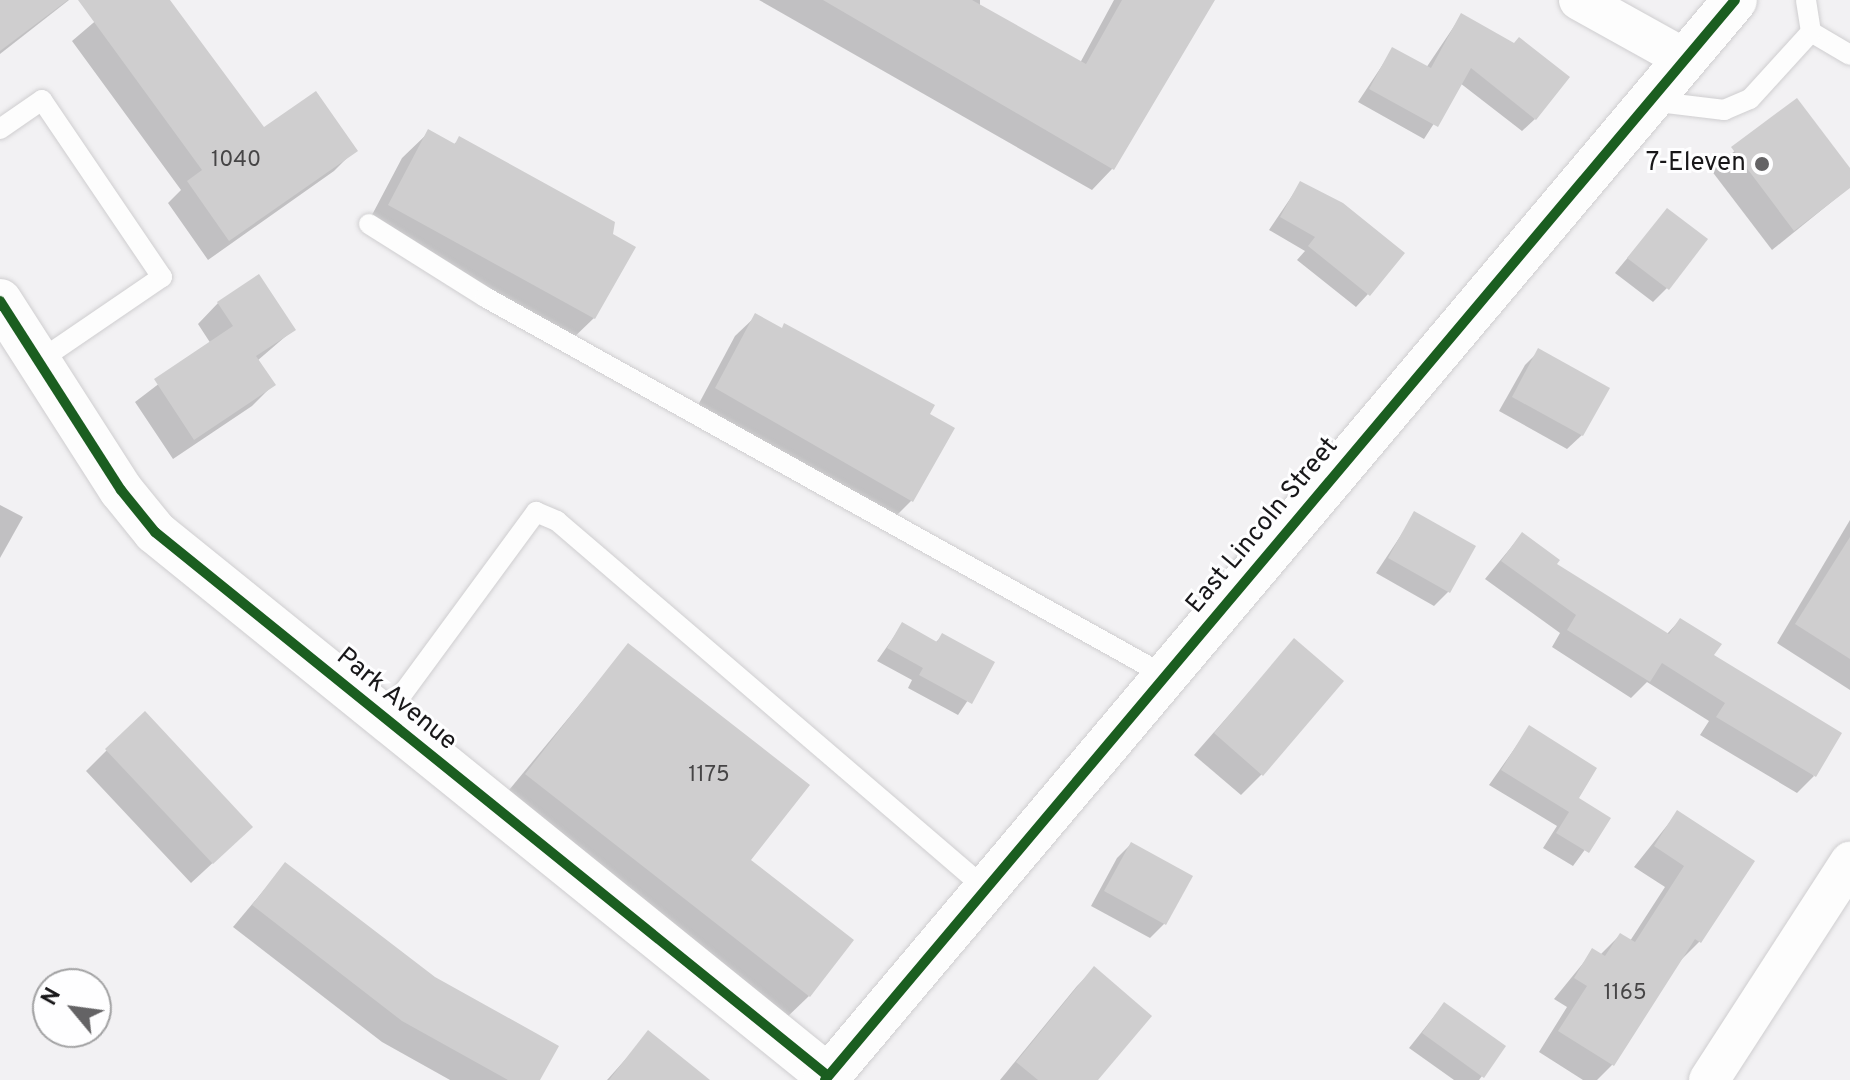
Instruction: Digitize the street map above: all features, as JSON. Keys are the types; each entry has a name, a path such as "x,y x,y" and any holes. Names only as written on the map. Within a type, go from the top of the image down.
{"street":[{"path":"1579,0 1685,59"},
{"name":"East Lincoln Street","path":"827,1078 1735,0"},
{"name":"Park Avenue","path":"0,301 121,490 155,532 827,1078"},
{"path":"1709,1080 1850,862"}],"lane":[{"path":"1806,0 1811,32"},
{"path":"1811,32 1850,55"},
{"path":"1650,101 1724,110 1750,99 1811,32"},
{"path":"0,129 42,100 162,277 39,361"},
{"path":"369,224 498,305 1166,676"},
{"path":"384,719 536,512 557,521 986,889"}],"building":[{"path":"0,0 68,0 0,51"},
{"path":"78,0 170,0 264,127 316,91 358,151 229,241 187,181 202,170"},
{"path":"823,0 972,0 1086,64 1122,0 1215,0 1114,170"},
{"path":"1461,13 1514,43 1519,37 1570,77 1536,120 1471,68 1438,127 1369,89 1392,47 1431,68"},
{"path":"1797,98 1850,168 1850,188 1794,231 1731,147"},
{"path":"428,129 455,144 459,136 615,222 613,234 636,247 595,319 388,205"},
{"path":"1300,181 1343,203 1405,253 1370,296 1308,246 1315,237 1280,217"},
{"path":"1667,208 1708,239 1669,290 1627,258"},
{"path":"259,274 296,330 256,356 276,385 194,440 154,379 233,326 217,302"},
{"path":"755,313 782,328 784,323 935,405 930,414 955,428 913,502 715,388"},
{"path":"1538,348 1610,388 1583,436 1512,397"},
{"path":"1414,511 1476,546 1450,593 1388,558"},
{"path":"1522,532 1560,560 1557,564 1669,634 1680,618 1722,644 1714,655 1842,733 1816,777 1716,717 1725,703 1662,663 1650,682 1567,630 1576,615 1501,561"},
{"path":"1850,537 1850,659 1795,624"},
{"path":"902,622 937,642 942,633 995,662 972,704 919,675 923,668 887,648"},
{"path":"1294,638 1344,681 1263,776 1214,733"},
{"path":"628,643 810,785 751,860 854,940 810,997 525,774"},
{"path":"145,711 253,827 213,864 105,749"},
{"path":"1529,725 1597,768 1579,798 1611,818 1589,853 1556,833 1569,812 1501,770"},
{"path":"1677,810 1755,861 1701,943 1695,939 1614,1066 1558,1031 1587,986 1574,978 1592,948 1605,956 1620,933 1635,942 1684,866 1654,846"},
{"path":"1131,842 1193,876 1166,925 1104,891"},
{"path":"285,862 435,977 559,1046 540,1080 508,1080 402,1021 252,905"},
{"path":"1094,966 1152,1016 1098,1080 1038,1080 1016,1062"},
{"path":"1444,1002 1506,1046 1484,1078 1422,1033"},
{"path":"648,1030 710,1080 609,1080"}],"cycle path":[{"path":"825,1080 1735,0"},
{"path":"0,301 121,490 155,532 828,1076"}],"place":[{"name":"7-Eleven","path":"1762,164"}]}
